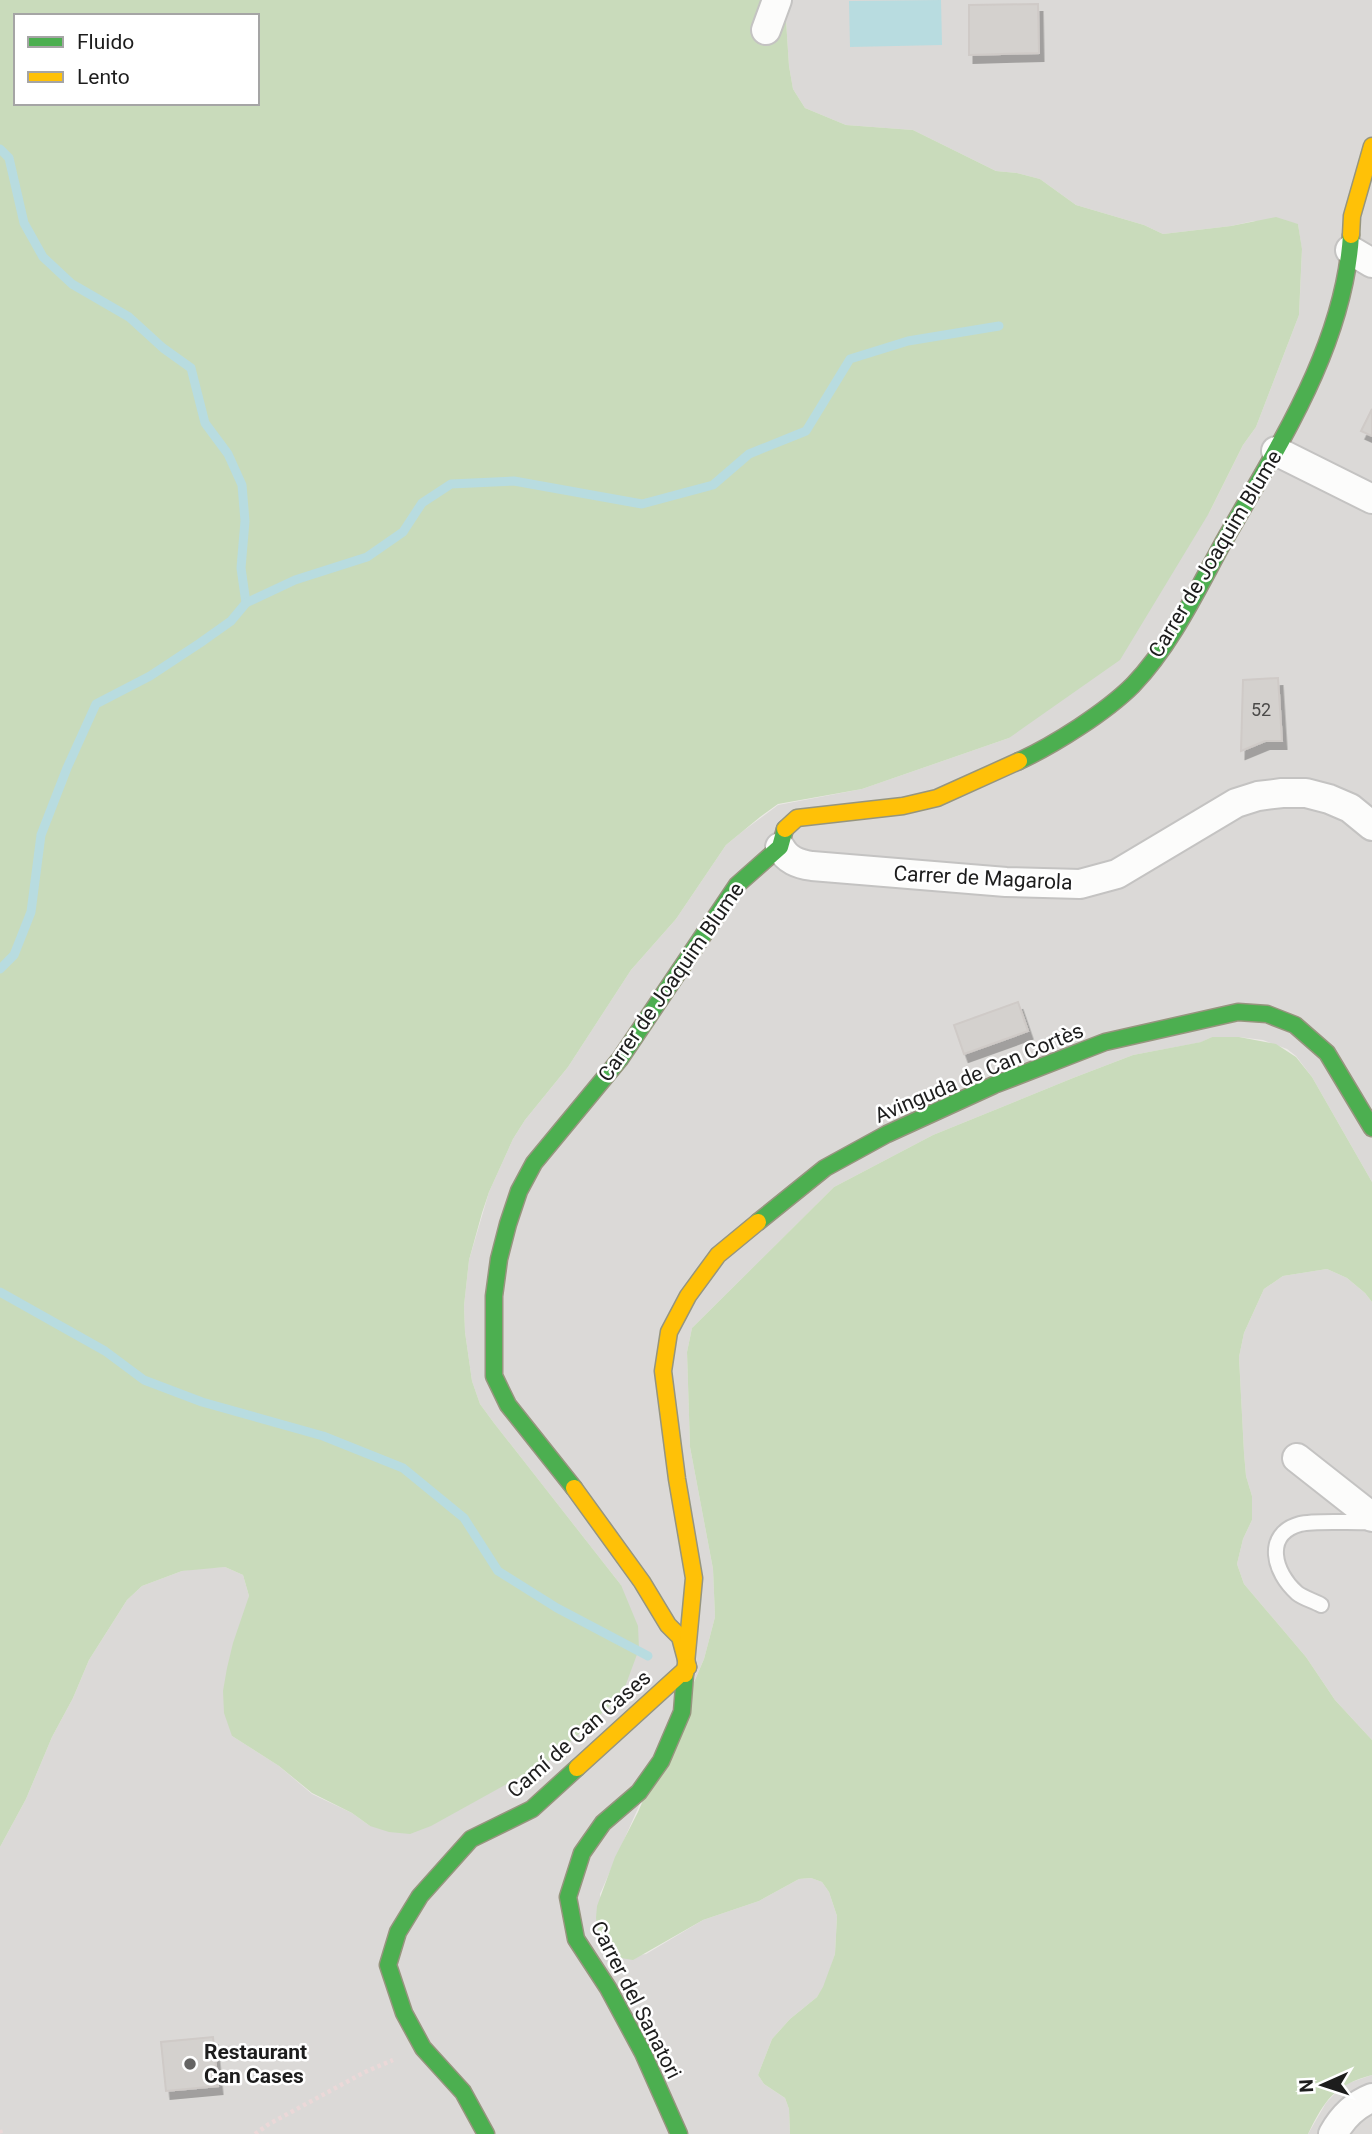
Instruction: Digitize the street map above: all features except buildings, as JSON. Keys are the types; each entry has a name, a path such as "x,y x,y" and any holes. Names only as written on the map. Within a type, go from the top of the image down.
{"street":[{"path":"766,30 777,0"},
{"name":"Carrer de Joaquim Blume","path":"688,1667 680,1637 668,1625 642,1581 500,1391 492,1354 494,1296 499,1259 519,1192 534,1163 620,1059 737,885 780,847 783,830 789,822 797,818 903,806 937,798 999,772 1030,756 1117,699 1148,667 1174,631 1276,451 1298,409 1336,322 1361,256 1352,216 1372,146"},
{"path":"1276,451 1372,499"},
{"name":"Carrer de Magarola","path":"780,847 783,853 795,862 812,866 1006,882 1080,884 1117,874 1214,813 1258,796 1306,793 1329,799 1350,808 1372,826"},
{"name":"Avinguda de Can Cortès","path":"688,1667 694,1578 677,1479 663,1371 669,1332 688,1296 718,1255 825,1168 887,1134 994,1085 1105,1042 1238,1012 1267,1014 1295,1025 1312,1038 1327,1053 1372,1128"},
{"path":"1297,1458 1372,1519"},
{"name":"Camí de Can Cases","path":"486,2134 463,2092 423,2048 404,2013 388,1965 398,1932 421,1896 471,1839 532,1809 688,1667"},
{"name":"Carrer del Sanatori","path":"679,2134 643,2053 608,1988 576,1939 568,1897 582,1853 603,1823 639,1792 661,1761 682,1712 688,1667"},
{"path":"1333,2134 1342,2118 1372,2098"}],"lane":[{"path":"1321,1605 1298,1593 1278,1570 1276,1546 1284,1532 1302,1524 1372,1519"}],"path":[{"path":"255,2134 365,2072 423,2048"}],"shaded area":[{"path":"790,0 1372,0 1372,1182 1312,1077 1296,1056 1287,1049 1263,1040 1212,1037 1202,1042 1133,1055 1073,1078 933,1135 834,1187 692,1328 687,1352 690,1447 713,1569 715,1617 704,1659 600,1894 605,1941 621,1958 646,1954 703,1920 759,1901 799,1879 811,1878 822,1882 829,1892 837,1916 835,1954 824,1987 817,1997 790,2019 772,2039 758,2075 764,2084 785,2098 789,2109 790,2134 0,2134 0,1847 26,1799 89,1660 127,1600 142,1586 182,1571 203,1568 225,1567 243,1575 249,1596 232,1736 279,1766 312,1794 352,1813 370,1826 449,1815 550,1760 621,1585 480,1404 472,1381 464,1306 469,1260 489,1192 513,1139 568,1067 631,970 676,919 726,845 743,831 778,805 862,789 1009,738 1209,513 1243,445 1256,427 1299,315 1302,250 1298,224 1254,221 1163,234 1144,225 1076,205 1040,179 996,171 913,130 846,125 805,108 793,89 789,66 786,20"},
{"path":"1327,1269 1347,1278 1372,1302 1372,1740 1335,1700 1306,1657 1244,1584 1237,1564 1243,1539 1252,1520 1252,1496 1246,1476 1244,1453 1239,1357 1244,1333 1264,1289 1283,1276"},
{"path":"1372,2075 1372,2134 1308,2134 1326,2103 1343,2085"}],"green space":[{"path":"0,0 790,0 786,20 789,66 793,89 805,108 846,125 913,130 996,171 1040,179 1076,205 1144,225 1163,234 1231,226 1276,217 1298,224 1302,249 1299,315 1256,427 1243,445 1209,513 1120,660 1009,738 862,789 778,804 760,817 726,845 676,919 631,970 568,1067 513,1139 489,1192 469,1260 464,1306 472,1381 480,1404 621,1585 638,1626 639,1649 622,1695 550,1760 431,1826 410,1834 389,1832 370,1826 352,1813 312,1793 279,1766 232,1736 224,1713 223,1691 233,1643 249,1596 243,1575 225,1567 182,1571 142,1586 127,1600 89,1660 26,1799 0,1847"},
{"path":"1212,1037 1239,1037 1276,1044 1296,1057 1312,1077 1372,1182 1372,1302 1347,1278 1327,1269 1283,1276 1264,1289 1244,1333 1239,1357 1244,1453 1246,1476 1252,1496 1252,1520 1243,1539 1237,1564 1244,1584 1306,1657 1335,1700 1372,1740 1372,2075 1348,2084 1332,2096 1308,2134 790,2134 789,2109 785,2098 764,2084 758,2075 772,2039 790,2019 817,1997 835,1954 837,1916 829,1892 822,1882 811,1878 799,1879 759,1901 703,1920 633,1960 621,1958 605,1941 598,1930 596,1918 597,1906 615,1857 638,1812 704,1659 715,1617 713,1569 690,1447 687,1352 692,1328 834,1187 933,1135 1073,1078 1133,1055 1201,1042"}],"water":[{"path":"941,0 942,45 850,47 849,1"}],"waterway":[{"path":"0,149 9,158 24,223 43,257 72,284 129,317 163,348 191,368 205,423 228,454 242,485 245,521 241,568 246,603"},
{"path":"0,969 14,955 31,912 41,835 96,704 150,676 200,643 231,621 246,603 295,580 367,557 403,532 422,503 451,484 514,481 642,504 713,485 749,454 806,431 850,359 908,341 999,326"},
{"path":"0,1292 105,1351 144,1380 202,1402 323,1436 403,1468 464,1518 498,1571 557,1608 648,1656"}],"traffic: fast":[{"path":"1019,761 1048,746 1109,706 1133,685 1172,634 1266,469 1305,394 1336,317 1346,276 1351,235"},
{"path":"574,1488 508,1405 494,1376 494,1296 499,1259 508,1224 519,1191 534,1163 620,1059 737,885 780,847 785,829"},
{"path":"758,1222 825,1168 887,1134 994,1085 1105,1042 1238,1012 1267,1014 1295,1025 1327,1053 1372,1128"},
{"path":"679,2134 643,2053 608,1988 576,1939 568,1897 582,1853 603,1823 639,1792 661,1761 682,1712 685,1674"},
{"path":"486,2134 463,2092 423,2048 404,2013 388,1965 398,1932 420,1896 471,1839 532,1809 577,1768"}],"traffic: slow":[{"path":"1351,235 1352,216 1372,146"},
{"path":"785,829 797,818 903,806 937,798 1019,761"},
{"path":"685,1674 694,1578 677,1479 663,1371 669,1332 688,1296 718,1255 758,1222"},
{"path":"574,1488 642,1582 668,1625 680,1637 688,1667"},
{"path":"577,1768 688,1667"}],"place":[{"name":"Restaurant Can Cases","path":"190,2064"}]}
